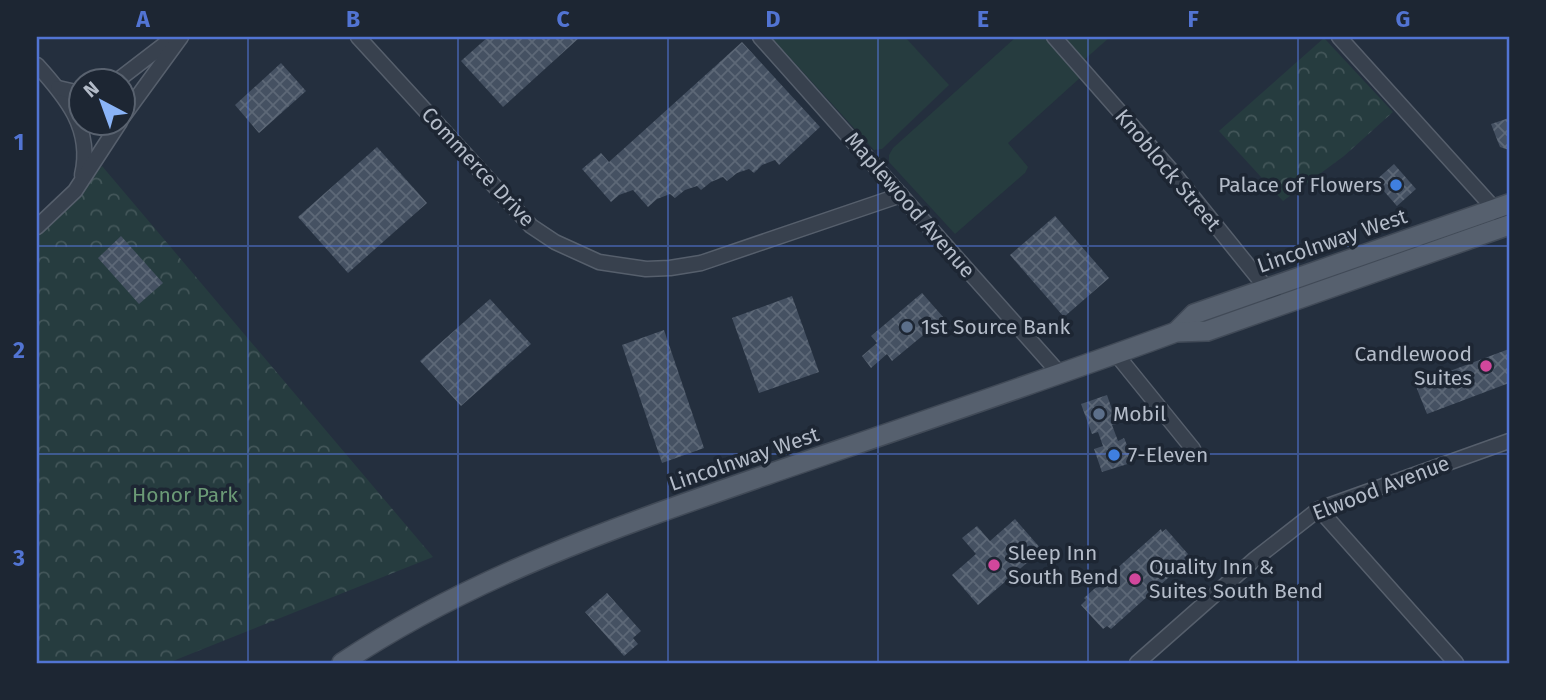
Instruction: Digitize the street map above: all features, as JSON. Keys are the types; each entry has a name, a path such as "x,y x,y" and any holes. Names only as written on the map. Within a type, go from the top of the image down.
{"main road":[{"name":"Lincolnway West","path":"1175,332 1194,314 1501,206"},
{"name":"Lincolnway West","path":"342,663 382,636 488,580 588,538 1175,332 1207,331 1509,225"}],"street":[{"path":"136,66 174,37"},
{"path":"136,99 181,37"},
{"name":"Commerce Drive","path":"358,37 531,226 555,242 599,262 646,269 701,263 901,195"},
{"name":"Maplewood Avenue","path":"760,37 1060,374"},
{"name":"Knoblock Street","path":"1054,37 1171,170 1280,305"},
{"path":"1339,37 1501,206 1509,225"},
{"path":"37,65 72,107 80,125 85,162 81,180"},
{"path":"58,88 66,90"},
{"path":"37,227 64,203 110,136"},
{"path":"1116,354 1194,449"},
{"name":"Elwood Avenue","path":"1137,663 1255,559 1319,509 1508,446"},
{"path":"1319,509 1456,663"}],"green space":[{"path":"771,37 905,37 949,85 882,149 874,150"},
{"path":"1016,37 1046,37 1081,77 1008,143 1028,167 1025,173 955,234 889,162 889,155 893,148"},
{"path":"1064,37 1110,37 1084,60"},
{"path":"1324,38 1393,112 1344,156 1283,201 1219,131"},
{"name":"Honor Park","path":"102,166 433,557 168,663 37,663 37,224"}],"building":[{"path":"488,37 580,37 503,107 461,61"},
{"path":"742,42 820,127 779,165 775,160 762,165 754,173 749,169 737,173 727,181 723,177 701,190 697,186 685,190 675,198 670,194 657,199 648,207 633,190 619,195 611,202 582,169 601,153 609,162"},
{"path":"281,63 306,91 259,133 235,105"},
{"path":"1509,118 1509,150 1500,147 1491,124"},
{"path":"377,147 427,203 348,273 298,217"},
{"name":"Palace of Flowers","path":"1394,164 1416,189 1397,206 1375,181"},
{"path":"1055,216 1109,278 1064,317 1010,255"},
{"path":"121,236 163,283 139,304 98,258"},
{"name":"1st Source Bank","path":"922,293 944,318 892,361 887,354 871,368 862,356 877,343 871,336"},
{"path":"792,296 819,372 759,393 732,318"},
{"path":"490,299 531,344 461,406 420,361"},
{"path":"664,330 704,448 662,463 622,345"},
{"name":"Candlewood Suites","path":"1509,349 1509,383 1427,414 1415,384"},
{"path":"1107,395 1117,424 1112,425 1118,441 1124,438 1134,462 1102,472 1094,449 1103,446 1098,432 1092,434 1081,404"},
{"name":"Sleep Inn South Bend","path":"1015,519 1042,550 978,605 952,575 976,554 962,538 977,526 990,541"},
{"name":"Quality Inn & Suites South Bend","path":"1161,529 1162,532 1166,529 1188,554 1184,558 1187,561 1111,629 1107,626 1103,629 1081,605 1086,600 1084,598"},
{"path":"607,593 641,631 633,638 638,644 624,656 585,612"}],"place":[{"name":"Palace of Flowers","path":"1396,185"},
{"name":"1st Source Bank","path":"907,327"},
{"name":"Candlewood Suites","path":"1486,366"},
{"name":"Mobil","path":"1099,414"},
{"name":"7-Eleven","path":"1114,455"},
{"name":"Sleep Inn South Bend","path":"994,565"},
{"name":"Quality Inn & Suites South Bend","path":"1135,579"}]}
